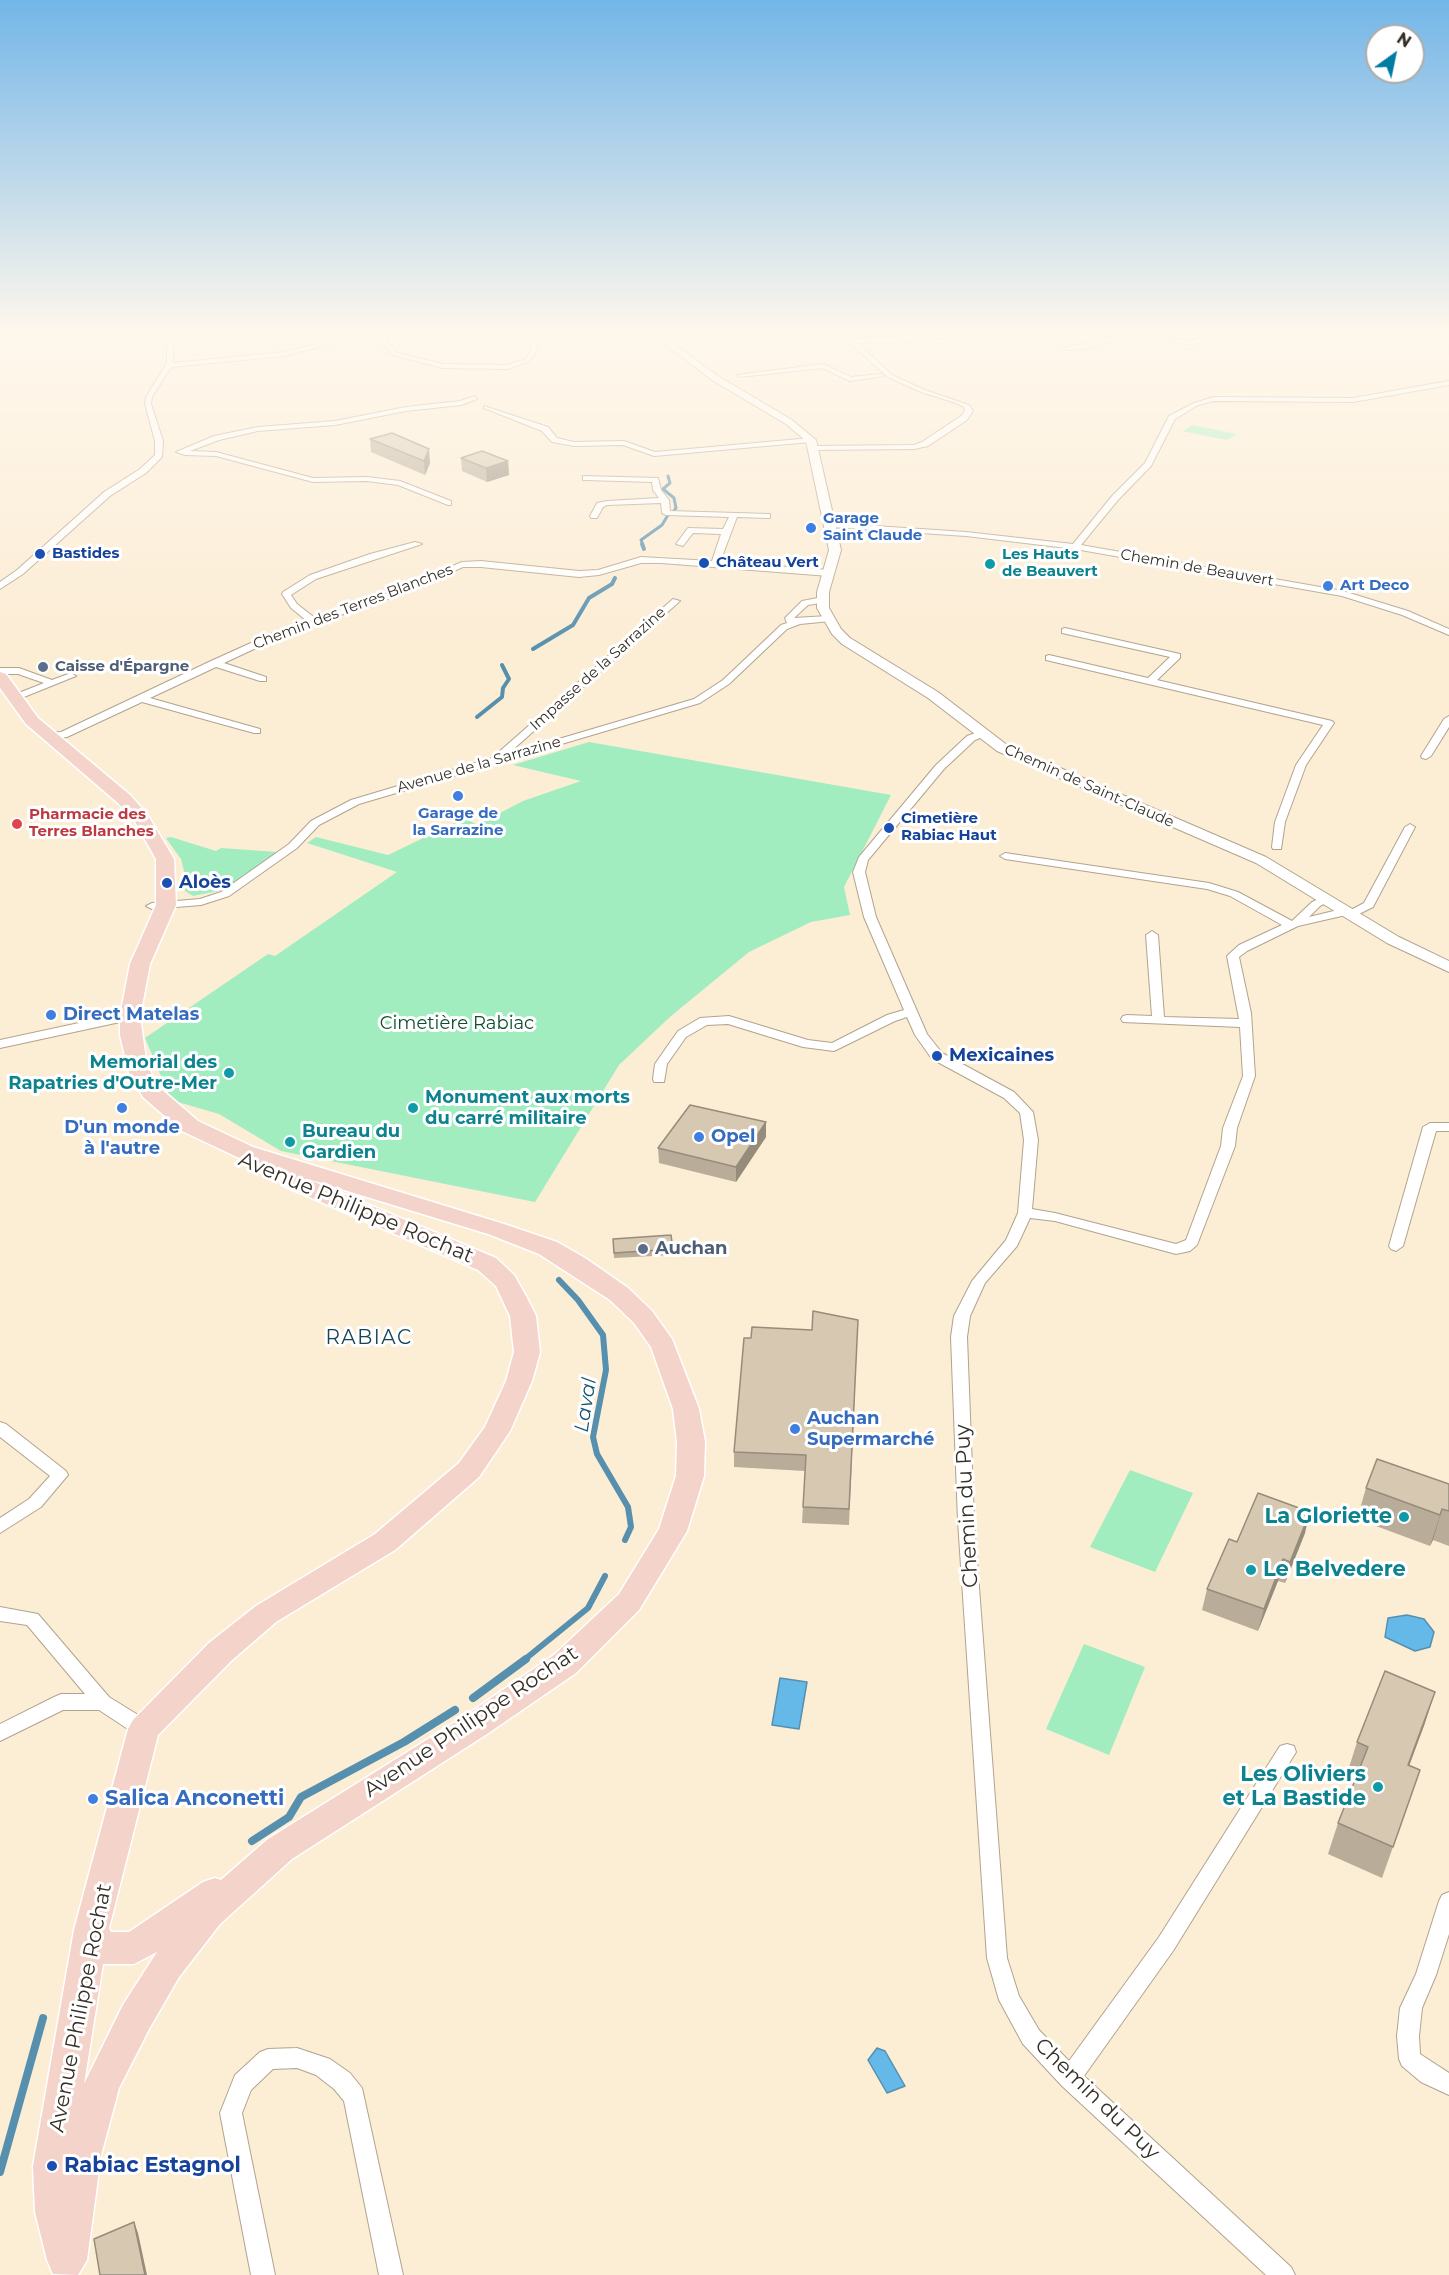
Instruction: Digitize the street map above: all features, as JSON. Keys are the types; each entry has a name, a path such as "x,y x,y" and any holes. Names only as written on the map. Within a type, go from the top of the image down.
{"main road":[{"path":"0,677 14,698 48,736 112,792 112,800 139,836 152,862 159,905"},
{"name":"Avenue Philippe Rochat","path":"68,2267 85,2146 102,2084 136,2017 167,1966 208,1913 280,1849 476,1725 565,1664 629,1602 673,1531 690,1476 691,1442 686,1409 663,1345 643,1317 613,1288 548,1248 447,1213 264,1159 190,1126 151,1092 140,1073 124,1017 121,980 126,963 159,905"},
{"name":"Avenue Philippe Rochat","path":"68,2267 54,2212 52,2166 91,1930 144,1729 219,1652 266,1614 385,1542 469,1470 497,1431 519,1381 527,1352 523,1316 505,1281 487,1264 228,1153 164,1121 147,1106 133,1086 123,1062 117,1032 124,1017"},
{"path":"433,1239 389,1213 387,1207 396,1205 447,1213"},
{"path":"91,1930 101,1948 134,1948 280,1849"}],"street":[{"path":"0,586 20,572 107,494 143,471 159,455 157,436"},
{"path":"225,436 180,452 216,454 313,480 367,479 400,483 448,503"},
{"path":"552,436 555,440 574,444 624,443 654,454 811,444 914,447 925,444 937,436"},
{"path":"803,436 811,444"},
{"path":"1075,547 1111,502 1148,464 1163,436"},
{"name":"Chemin de Saint-Claude","path":"811,444 835,550 823,600 828,619 841,636 933,695 986,738 1261,860 1402,945 1449,967"},
{"path":"586,478 655,480 657,490 665,500 666,513 767,516"},
{"path":"594,516 600,505 607,503 665,500"},
{"path":"715,564 734,515"},
{"name":"Chemin de Beauvert","path":"830,525 977,535 1075,547 1343,594 1405,613 1449,632"},
{"path":"680,544 692,530 726,532"},
{"path":"313,621 294,606 286,594 313,577 373,556 418,544"},
{"name":"Chemin des Terres Blanches","path":"48,736 63,735 214,663 313,621 402,591 462,565 481,564 579,574 598,572 641,560 829,573"},
{"name":"Avenue de la Sarrazine","path":"792,623 789,618 805,603 823,600"},
{"name":"Impasse de la Sarrazine","path":"494,761 676,601"},
{"name":"Avenue de la Sarrazine","path":"159,905 201,902 225,894 293,846 315,822 338,810 402,787 697,701 720,687 773,635 792,623 828,619"},
{"path":"1065,631 1177,656 1151,681"},
{"path":"1049,658 1329,723 1301,765 1280,822 1277,847"},
{"path":"214,663 263,679"},
{"path":"0,671 19,671 52,683"},
{"path":"14,698 71,676"},
{"path":"140,698 256,731"},
{"path":"1426,756 1449,719"},
{"name":"Chemin du Puy","path":"986,738 963,748 940,767 859,865 870,917 921,1035 937,1056 1010,1095 1026,1112 1030,1140 1024,1213 1012,1243 979,1281 962,1316 959,1337 966,1521 997,1958 1010,2000 1031,2037 1070,2078 1282,2275"},
{"path":"1024,1213 1055,1217 1176,1249 1185,1248 1192,1242 1228,1146 1230,1128 1249,1076 1245,1012 1233,956 1243,948 1293,925 1348,913 1369,905 1410,827"},
{"path":"1005,856 1209,886 1234,894 1293,925"},
{"path":"1293,925 1316,904 1327,899"},
{"path":"1152,935 1158,1018"},
{"path":"659,1079 661,1065 682,1034 704,1021 729,1020 807,1044 834,1047 891,1018 910,1012"},
{"path":"0,1044 124,1017"},
{"path":"1127,1019 1158,1018 1244,1023"},
{"path":"1396,1246 1430,1127 1449,1127"},
{"path":"0,1428 19,1440 41,1463 60,1475 35,1503 0,1527"},
{"path":"0,1614 32,1619 102,1702 144,1729"},
{"path":"0,1733 61,1701 102,1702"},
{"path":"1070,2078 1166,1944 1287,1752"},
{"path":"1449,1901 1426,1975 1411,2008 1408,2036 1410,2059 1429,2074 1449,2084"},
{"path":"263,2275 231,2113 243,2083 268,2059 297,2058 322,2067 342,2080 354,2096 391,2275"}],"green space":[{"path":"1208,436 1233,436 1227,440"},
{"name":"Cimetière Rabiac","path":"589,742 891,795 844,887 850,915 811,922 749,952 671,1016 619,1065 535,1202 281,1151 219,1114 171,1100 145,1038 268,954 275,956 397,872 307,843 316,837 388,855 465,818 477,825 523,801 581,781 513,765"},
{"path":"171,837 216,851 221,848 277,852 223,890 193,896 185,891 186,879 181,859 166,838"},
{"path":"1130,1470 1193,1493 1155,1572 1090,1547"},
{"path":"1084,1644 1145,1667 1109,1755 1046,1729"}],"water":[{"path":"1407,1615 1424,1619 1434,1632 1430,1647 1415,1651 1385,1637 1388,1618"},
{"path":"780,1678 807,1682 799,1729 772,1725"},
{"path":"877,2048 885,2051 905,2086 887,2093 868,2060"}],"building":[{"path":"380,436 399,436 429,449 424,461 370,439"},
{"path":"482,451 508,461 486,468 461,458"},
{"path":"690,1105 766,1122 736,1167 658,1148"},
{"name":"Auchan","path":"671,1235 673,1249 614,1253 613,1239"},
{"name":"Auchan Supermarché","path":"813,1311 858,1320 849,1509 803,1507 806,1455 734,1452 744,1338 751,1338 752,1327 812,1330"},
{"path":"1377,1459 1449,1484 1449,1511 1442,1509 1440,1515 1366,1488"},
{"name":"Le Belvedere","path":"1258,1493 1310,1512 1290,1562 1283,1559 1264,1609 1207,1589 1229,1539 1237,1542"},
{"name":"Les Oliviers et La Bastide","path":"1385,1671 1435,1692 1408,1765 1420,1770 1393,1847 1338,1823 1368,1747 1357,1742"},
{"path":"134,2222 145,2275 100,2275 94,2239"}],"waterway":[{"name":"Laval","path":"668,476 670,483 663,489 674,498 676,508 673,512"},
{"name":"Laval","path":"643,545 641,540 662,525 668,515"},
{"name":"Laval","path":"642,544 644,549"},
{"name":"Laval","path":"533,649 573,625 589,598 612,584 615,578"},
{"name":"Laval","path":"477,717 502,697 503,688 509,679 502,665"},
{"name":"Laval","path":"559,1280 578,1300 603,1335 606,1370 593,1437 597,1454 628,1507 631,1527 625,1540"},
{"path":"524,1660 588,1608 605,1576"},
{"path":"473,1698 526,1659"},
{"path":"252,1841 289,1817 301,1797 404,1742 455,1710"},
{"path":"0,2172 43,2018"}],"place":[{"name":"Garage Saint Claude","path":"811,528"},
{"name":"Bastides","path":"40,554"},
{"name":"Château Vert","path":"704,563"},
{"name":"Les Hauts de Beauvert","path":"990,564"},
{"name":"Art Deco","path":"1328,586"},
{"name":"Caisse d'Épargne","path":"43,667"},
{"name":"Garage de la Sarrazine","path":"458,796"},
{"name":"Pharmacie des Terres Blanches","path":"17,824"},
{"name":"Cimetière Rabiac Haut","path":"889,828"},
{"name":"Aloès","path":"167,883"},
{"name":"Direct Matelas","path":"51,1015"},
{"name":"Mexicaines","path":"937,1056"},
{"name":"Memorial des Rapatries d'Outre-Mer","path":"229,1073"},
{"name":"D'un monde à l'autre","path":"122,1108"},
{"name":"Monument aux morts du carré militaire","path":"413,1108"},
{"name":"Opel","path":"699,1137"},
{"name":"Bureau du Gardien","path":"290,1142"},
{"name":"Auchan","path":"643,1249"},
{"name":"Auchan Supermarché","path":"795,1429"},
{"name":"La Gloriette","path":"1404,1517"},
{"name":"Le Belvedere","path":"1251,1570"},
{"name":"Les Oliviers et La Bastide","path":"1378,1787"},
{"name":"Salica Anconetti","path":"93,1799"},
{"name":"Rabiac Estagnol","path":"52,2166"}],"district":[{"name":"RABIAC","path":"369,1338"}]}
